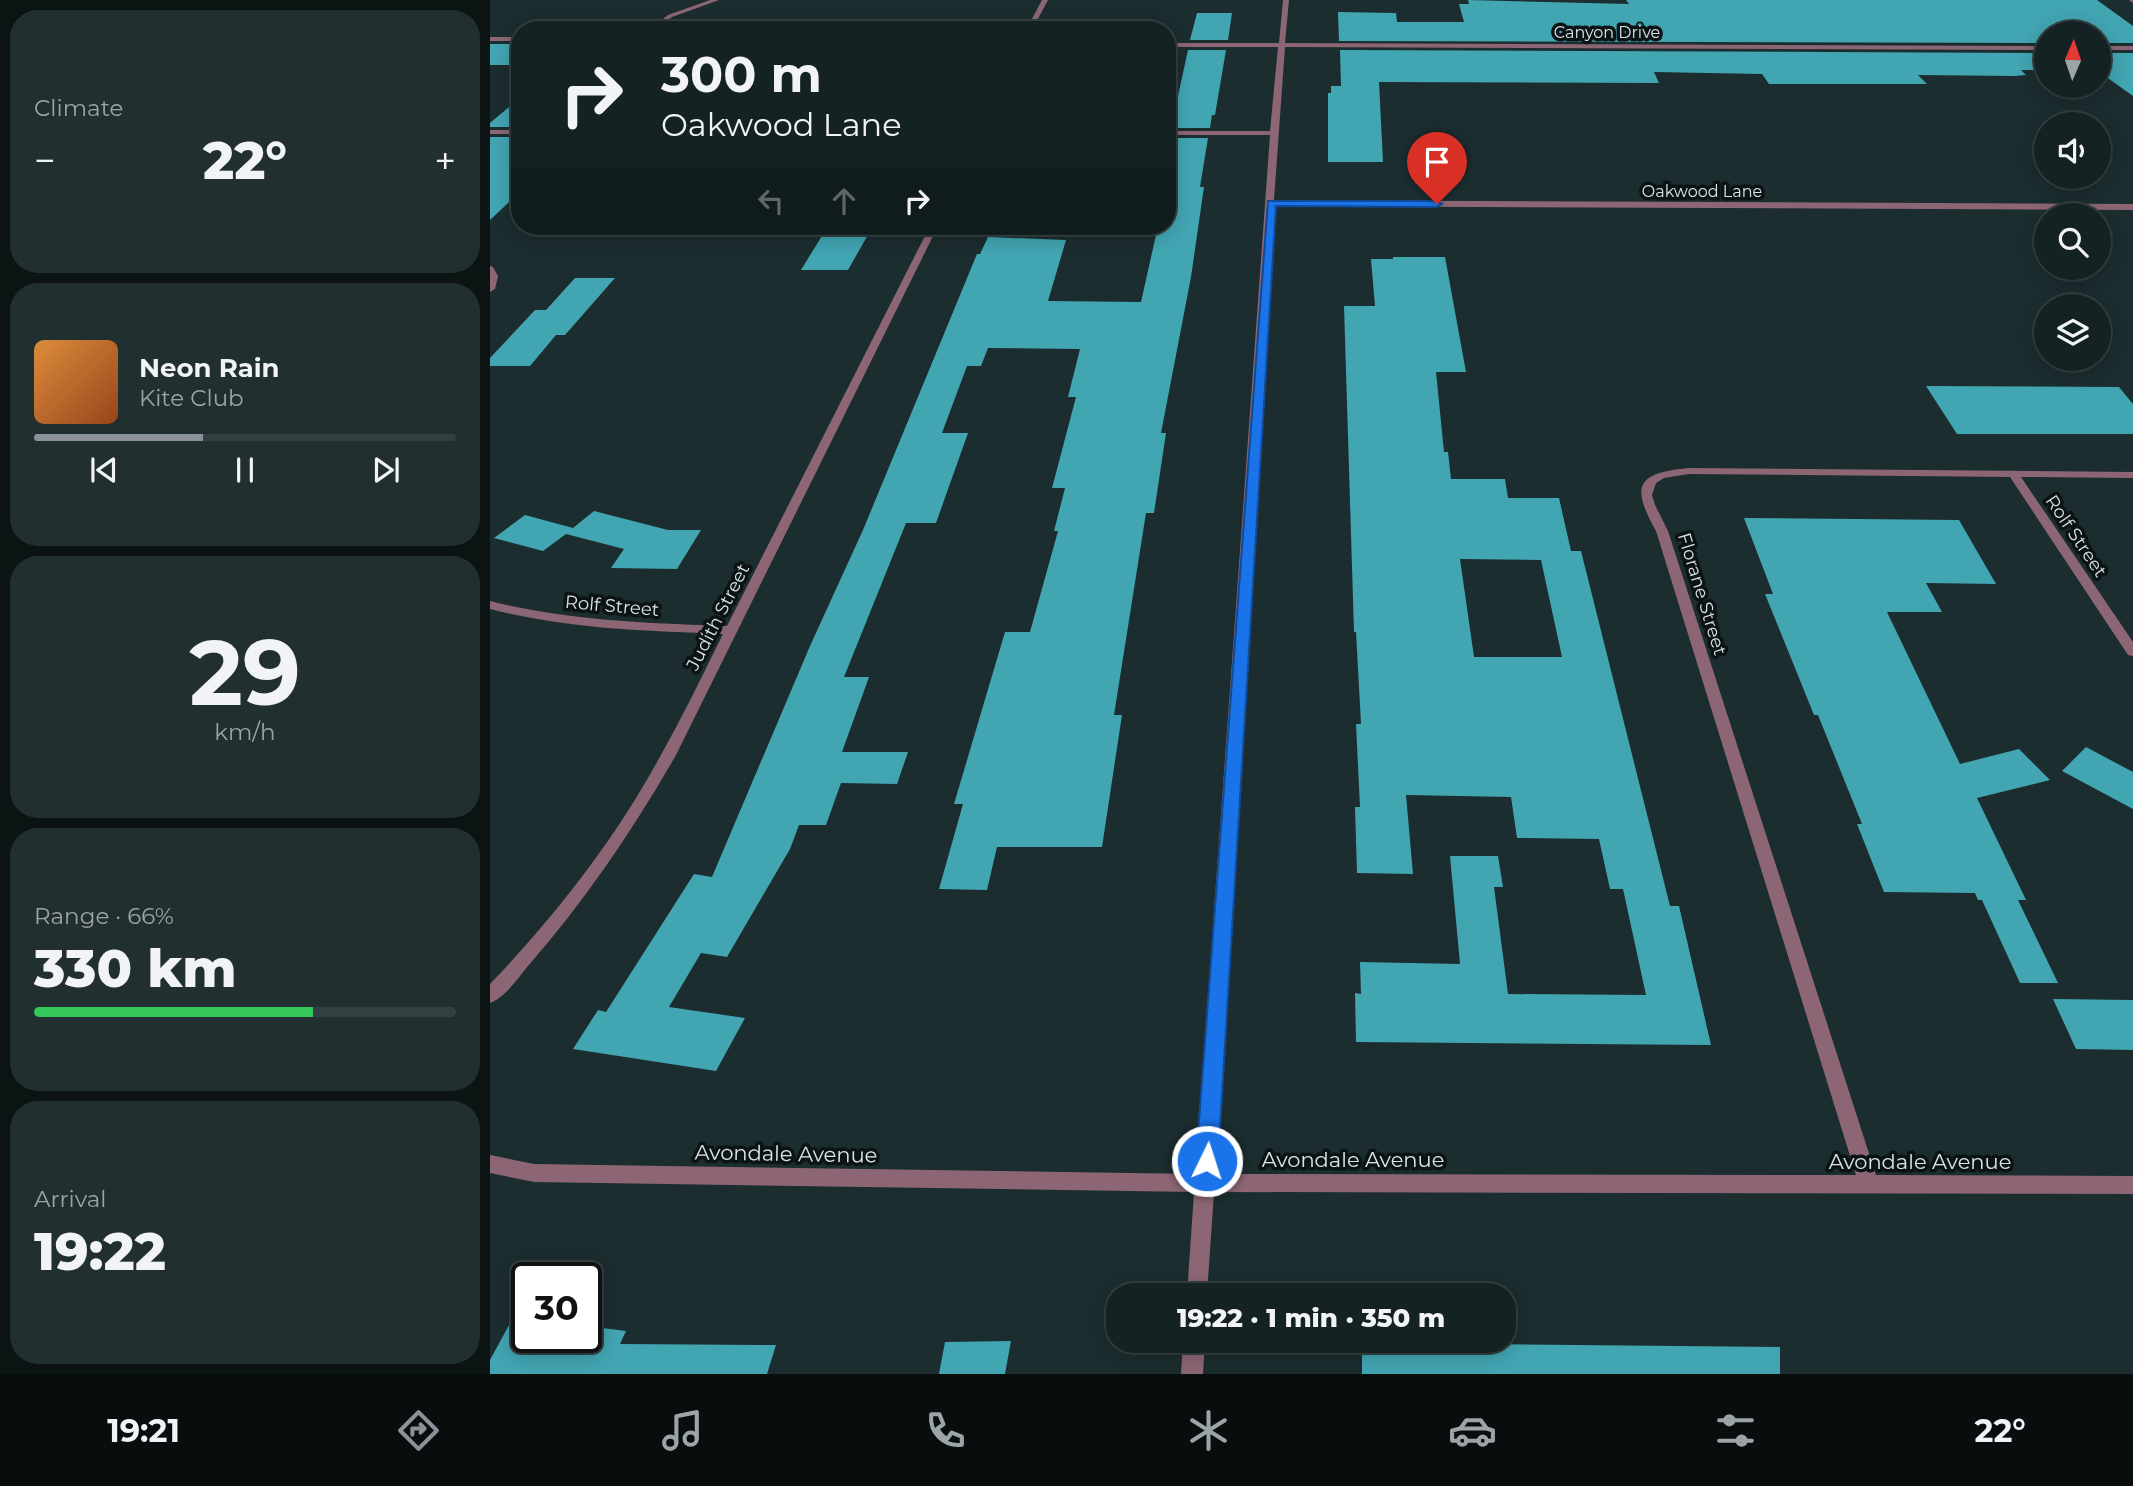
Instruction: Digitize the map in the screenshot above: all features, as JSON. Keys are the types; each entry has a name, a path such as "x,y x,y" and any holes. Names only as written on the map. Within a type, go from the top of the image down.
{"street":[{"path":"664,21 670,16 716,0"},
{"path":"1034,21 1045,0"},
{"path":"1198,1283 1274,133 1286,0"},
{"path":"490,39 511,39"},
{"name":"Canyon Drive","path":"1176,45 2034,48"},
{"path":"2111,48 2133,48"},
{"path":"490,132 511,132"},
{"path":"1176,133 1274,133"},
{"name":"Oakwood Lane","path":"1271,203 2133,207"},
{"name":"Judith Street","path":"490,996 558,922 636,812 669,755 930,235"},
{"path":"490,270 494,284 490,289"},
{"name":"Florane Street","path":"1868,1185 1662,531 1647,507 1645,487 1648,482 1667,472 1689,471 2133,475"},
{"name":"Rolf Street","path":"2014,475 2133,652"},
{"name":"Rolf Street","path":"490,605 597,624 732,630"},
{"name":"Avondale Avenue","path":"490,1164 534,1173 1206,1183 2133,1185"},
{"path":"1192,1374 1193,1353"}],"building":[{"path":"1468,0 1629,4 1626,0 2097,0 2133,26 2133,43 2111,43 2111,21 2034,21 2034,43 1339,41 1338,12 1396,13 1397,22 1464,22 1459,4 1469,4"},
{"path":"1197,13 1232,13 1228,40 1190,40"},
{"path":"490,44 511,44 511,65 490,65"},
{"path":"1188,50 1226,50 1215,115 1212,115 1210,128 1176,128 1176,105"},
{"path":"1340,50 2034,53 2034,70 2021,70 2026,75 1918,75 1927,84 1769,84 1762,74 1654,72 1659,83 1379,82 1383,162 1328,162 1328,93 1331,93 1331,86 1341,86"},
{"path":"2111,53 2133,53 2133,96 2111,80"},
{"path":"511,106 511,127 490,127 490,123"},
{"path":"490,137 511,137 511,200 490,220"},
{"path":"1176,138 1208,138 1191,277 1161,433 1166,433 1154,513 1146,513 1114,715 1122,715 1102,847 997,847 987,890 939,889 963,804 954,804 1005,632 1030,632 1058,531 1054,531 1065,488 1052,488 1076,397 1068,397 1080,349 988,348 981,366 967,366 942,433 968,433 936,523 906,523 844,677 869,677 842,752 908,752 897,784 841,783 826,825 799,825 790,849 727,957 701,953 669,1007 745,1018 716,1071 573,1049 598,1010 606,1012 694,874 712,877 810,646 863,530 977,254 980,254 988,237 1066,240 1048,301 1141,302 1156,235 1176,235"},
{"path":"822,235 868,235 848,270 801,270"},
{"path":"1445,257 1466,372 1436,372 1444,452 1448,452 1451,479 1505,479 1508,498 1559,498 1571,551 1581,551 1670,906 1679,906 1711,1045 1356,1042 1355,993 1361,994 1360,962 1460,964 1450,856 1498,856 1503,887 1494,887 1508,994 1646,995 1623,889 1610,889 1599,839 1517,838 1511,797 1406,795 1413,874 1357,873 1355,807 1360,807 1356,724 1361,724 1354,632 1344,306 1375,306 1371,259","holes":["1460,559 1541,560 1562,657 1474,657"]},
{"path":"575,278 615,278 565,335 556,335 530,366 490,366 490,358 535,310 546,310"},
{"path":"1926,386 2119,387 2133,404 2133,434 1957,434"},
{"path":"594,511 668,530 701,530 677,569 611,568 624,549 566,534 543,551 494,538 525,515 573,528"},
{"path":"1744,518 1959,520 1996,584 1926,583 1942,612 1887,612 1960,764 2019,749 2050,780 1977,798 2026,900 2018,900 2058,983 2020,983 1982,900 1978,900 1975,893 1884,892 1857,824 1862,824 1765,594 1773,594"},
{"path":"2086,747 2133,772 2133,809 2062,771"},
{"path":"2053,999 2133,1000 2133,1050 2076,1049"},
{"path":"511,1321 511,1353 602,1353 602,1328 626,1331 620,1344 776,1345 767,1374 490,1374 490,1360"},
{"path":"1011,1341 1005,1374 939,1374 945,1342"},
{"path":"1516,1344 1780,1347 1780,1374 1362,1374 1362,1353 1516,1353"}],"route":[{"path":"1207,1161 1271,203 1437,204"}]}
